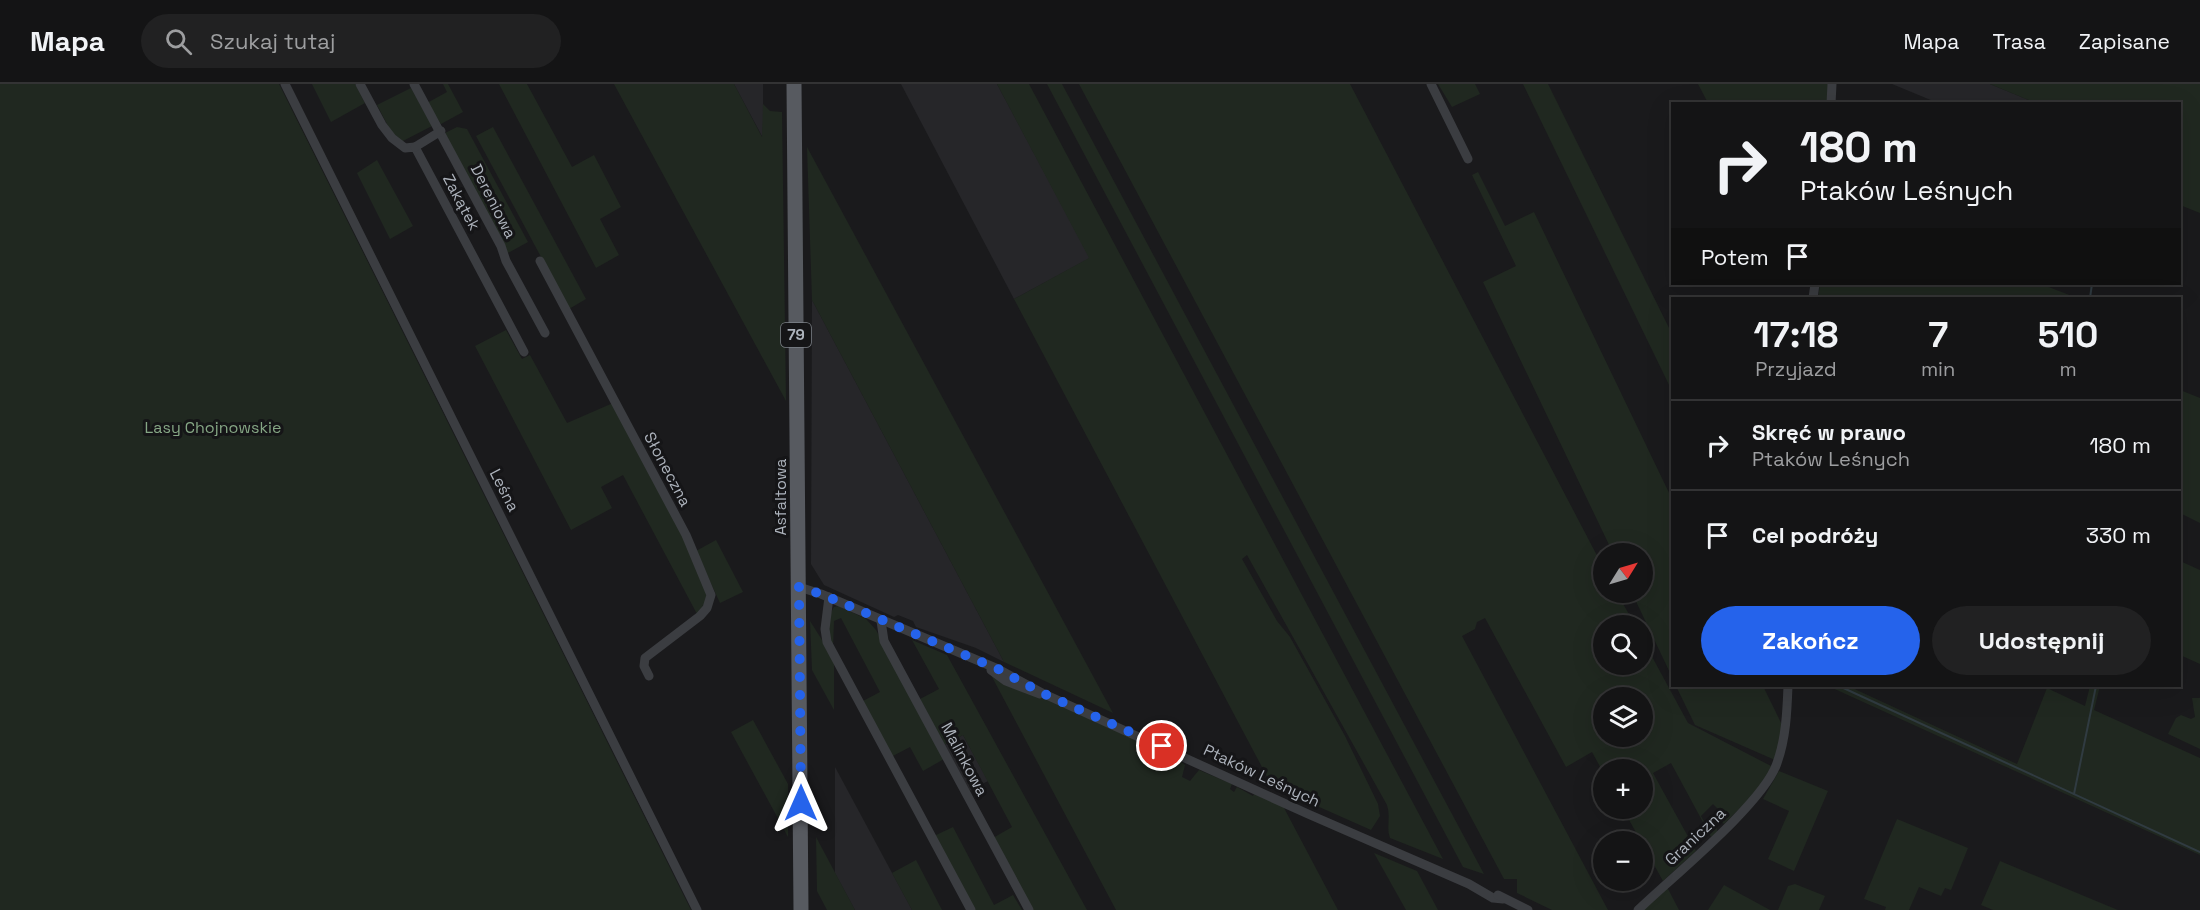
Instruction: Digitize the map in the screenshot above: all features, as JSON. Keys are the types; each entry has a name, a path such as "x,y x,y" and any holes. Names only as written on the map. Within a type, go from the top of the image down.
{"main road":[{"name":"Asfaltowa","path":"794,84 801,910"}],"street":[{"name":"Leśna","path":"285,84 698,910"},
{"path":"360,84 392,138 405,148 415,147 441,131"},
{"name":"Dereniowa","path":"414,84 441,131 545,333"},
{"path":"1431,84 1468,159"},
{"path":"1831,102 1832,84"},
{"name":"Zakątek","path":"415,147 524,352"},
{"name":"Słoneczna","path":"540,261 686,535 709,588 710,602 700,616 645,658 644,666 649,676"},
{"name":"Ptaków Leśnych","path":"799,587 829,597 990,668 1006,681 1028,692 1042,693 1308,814 1469,884 1493,898 1503,899 1528,910"},
{"path":"829,597 825,629 827,642 971,910"},
{"name":"Malinkowa","path":"881,621 885,641 1029,910"},
{"name":"Graniczna","path":"1638,910 1746,808 1767,783 1777,764 1785,736 1788,687"}],"shaded area":[{"path":"734,84 763,84 763,138"},
{"path":"901,84 997,84 1090,258 1014,299"},
{"path":"1892,84 1990,84 2034,102 1936,102"},
{"path":"812,300 1004,662 976,648 916,627 913,621 898,615 894,617 824,585 811,564"},
{"path":"963,735 988,781 969,791 944,745"},
{"path":"835,767 912,910 855,910 835,873"}],"green space":[{"name":"Lasy Chojnowskie","path":"0,84 279,84 691,910 0,910"},
{"path":"312,84 355,84 365,103 331,122"},
{"path":"443,84 448,84 463,112 441,124 427,103 447,92"},
{"path":"499,84 527,84 572,167 594,155 621,207 600,219 619,255 596,268"},
{"path":"614,84 734,84 762,137 763,104 770,111 782,112 786,401"},
{"path":"997,84 1029,84 1443,859 1390,838 1387,805 1247,555 1242,559 1277,621 1290,637 1345,736 1378,804 1380,816 1371,830 1272,786 1014,299 1089,258"},
{"path":"1047,84 1062,84 1484,874 1463,867"},
{"path":"1079,84 1350,84 1593,548 1593,603 1623,603 1629,615 1593,615 1593,675 1653,675 1653,658 1688,723 1773,767 1761,787 1724,824 1717,817 1721,812 1713,804 1701,816 1707,827 1711,823 1717,828 1717,833 1711,837 1671,763 1653,773 1653,759 1596,759 1592,752 1566,767 1485,618 1477,622 1475,629 1462,636 1593,882 1593,891 1598,891 1608,910 1552,910 1517,893 1517,879 1504,879"},
{"path":"1438,84 1475,84 1480,94 1452,107"},
{"path":"1523,84 1548,84 1671,332 1671,389"},
{"path":"1698,84 1830,84 1828,102 1707,102"},
{"path":"1990,84 2200,84 2200,213 2181,205 2181,102 2034,102"},
{"path":"411,88 432,126 401,142 395,139 377,105"},
{"path":"457,127 467,129 528,242 506,254 445,133"},
{"path":"493,127 586,299 569,309 476,136"},
{"path":"807,147 1113,713 1004,662 812,300"},
{"path":"377,160 413,226 390,239 357,173"},
{"path":"1478,172 1505,226 1534,212 1671,497 1671,675 1653,637 1653,615 1642,615 1637,603 1653,603 1653,543 1608,543 1483,282 1516,266 1472,175"},
{"path":"1820,285 2044,285 2074,297 1818,297"},
{"path":"506,330 522,359 530,355 567,423 613,403 688,544 707,591 707,600 697,614 623,475 601,487 612,508 571,530 475,346"},
{"path":"2181,390 2200,398 2200,523 2181,514"},
{"path":"716,540 743,592 720,603 696,551"},
{"path":"2181,561 2200,570 2200,664 2181,655"},
{"path":"839,606 866,619 876,630 944,759 923,771 910,747 891,757 861,702 880,692 841,618 834,621 833,649 831,645 830,616 834,607"},
{"path":"810,621 834,659 834,710 812,670"},
{"path":"912,640 947,655 1087,910 1033,910 993,838 1012,827 963,735 944,745 920,699 939,689"},
{"path":"991,675 1177,758 1185,765 1182,777 1190,781 1199,770 1232,784 1230,789 1234,792 1237,787 1253,796 1254,794 1283,806 1338,910 1116,910"},
{"path":"1676,687 1763,687 1783,727 1775,760 1695,725"},
{"path":"1830,687 1850,687 2017,764 2047,688 2085,706 2090,687 2100,687 2094,710 2200,758 2200,855"},
{"path":"2192,698 2200,698 2200,749 2168,734 2176,718 2181,715 2191,719 2195,717"},
{"path":"753,720 788,784 788,837 731,732"},
{"path":"1779,771 1828,791 1794,871 1768,859 1789,811 1763,799"},
{"path":"1653,773 1696,851 1663,881 1653,863 1653,831 1635,831 1629,819 1653,819"},
{"path":"1897,819 1968,848 1951,890 1945,888 1941,896 1919,887 1909,910 1885,910 1886,907 1864,899"},
{"path":"953,827 994,905 1013,895 1022,910 973,910 934,836"},
{"path":"816,837 855,910 827,910 817,891"},
{"path":"1374,853 1417,871 1438,910 1406,910"},
{"path":"916,860 942,910 912,910 892,873"},
{"path":"2000,861 2118,910 1993,910 1981,905"},
{"path":"1795,884 1825,896 1819,910 1778,910 1788,886"},
{"path":"1724,885 1770,910 1708,910"},
{"path":"1667,887 1679,910 1643,910"}],"waterway":[{"path":"2090,297 2092,285"},
{"path":"1841,687 2200,852"},
{"path":"2074,794 2096,687"}],"route":[{"path":"801,803 799,587 821,594 990,668 998,669 1042,693 1162,746"}]}
